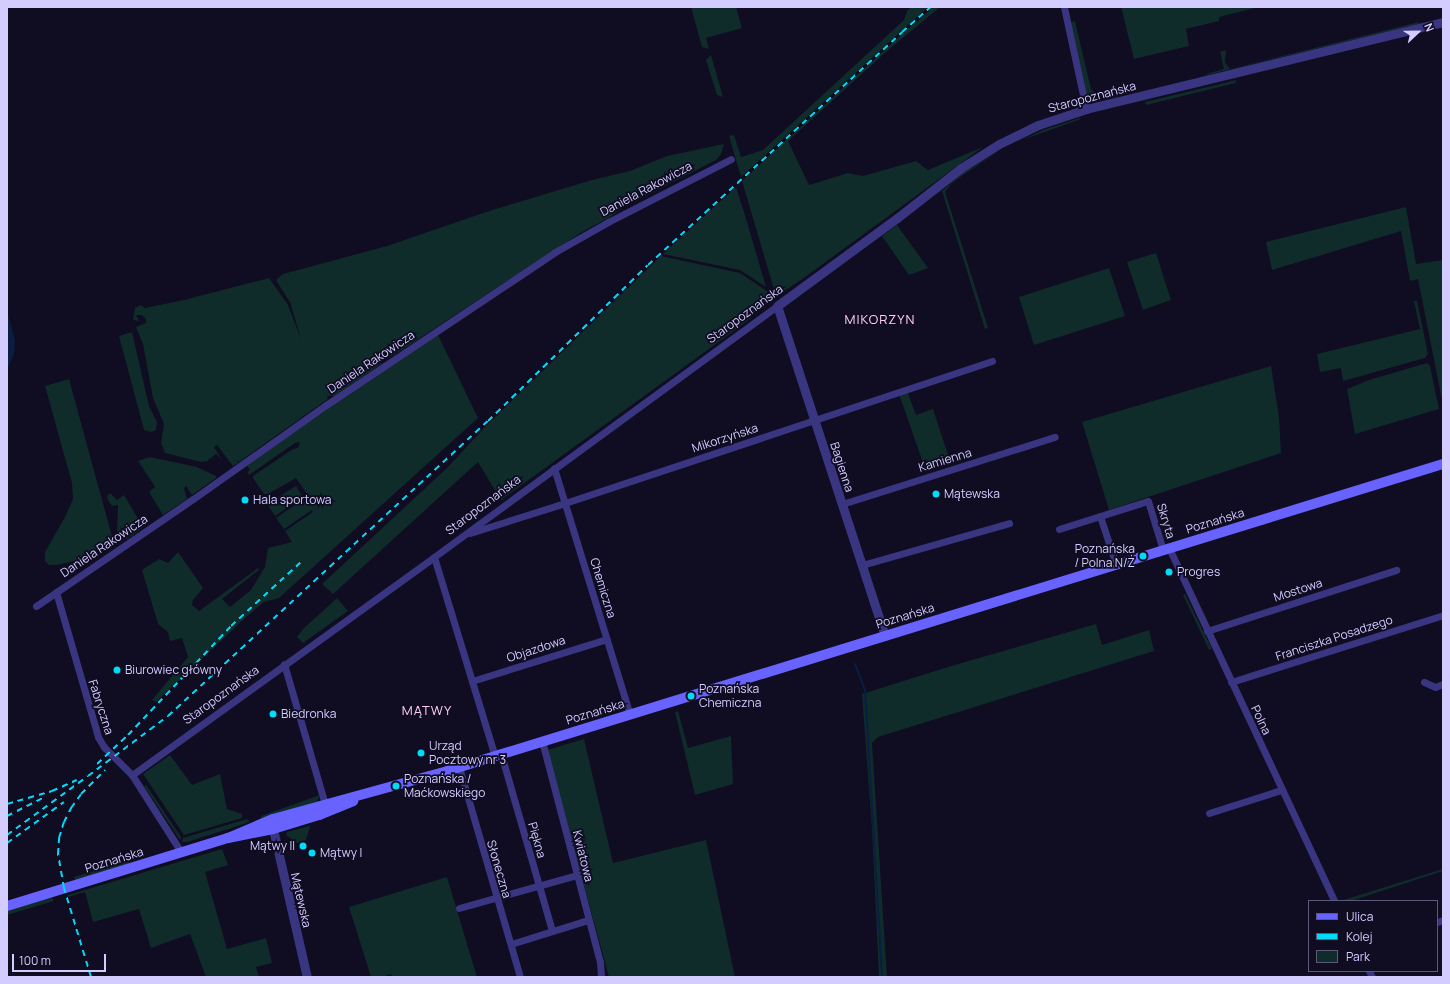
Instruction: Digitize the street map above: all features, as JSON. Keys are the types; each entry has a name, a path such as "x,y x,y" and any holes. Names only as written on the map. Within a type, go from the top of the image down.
{"main road":[{"name":"Poznańska","path":"7,906 228,838 272,829 326,808 374,792 630,715 1443,464"},
{"name":"Poznańska","path":"228,838 258,825 285,816 326,808"}],"street":[{"path":"1064,7 1086,109"},
{"name":"Staropoznańska","path":"132,774 434,557 777,306 980,155 1038,125 1086,109 1443,22"},
{"name":"Daniela Rakowicza","path":"36,606 193,499 326,405 555,252 608,222 731,159"},
{"name":"Bagienna","path":"777,306 885,636"},
{"name":"Mikorzyńska","path":"464,534 565,503 992,361"},
{"name":"Kamienna","path":"842,504 1055,437"},
{"name":"Chemiczna","path":"554,468 630,715"},
{"name":"Skryta","path":"1059,529 1148,501 1166,549"},
{"path":"1100,516 1116,565"},
{"path":"488,517 492,526"},
{"path":"862,565 1009,523"},
{"name":"Polna","path":"1166,549 1207,631 1334,900"},
{"path":"434,557 472,681 498,755"},
{"name":"Mostowa","path":"1207,631 1396,570"},
{"name":"Fabryczna","path":"56,592 98,737 109,753 132,774 181,852"},
{"name":"Franciszka Posadzego","path":"1231,682 1443,615"},
{"name":"Objazdowa","path":"472,681 607,638"},
{"path":"284,664 326,808"},
{"path":"1424,682 1435,687 1443,684"},
{"name":"Kwiatowa","path":"542,741 600,962 601,977"},
{"name":"Piękna","path":"498,755 552,931"},
{"name":"Słoneczna","path":"459,767 520,977"},
{"path":"1209,813 1281,790"},
{"path":"258,825 266,825 272,829 285,816"},
{"name":"Mątewska","path":"272,829 307,977"},
{"path":"459,908 577,875"},
{"path":"511,944 588,920"}],"green space":[{"path":"691,7 736,7 742,28 706,38 709,49 702,47"},
{"path":"911,7 928,7 741,177 729,136 734,135 741,157 763,150 904,20 907,11"},
{"path":"934,7 940,7 887,51 788,141 809,185 848,173 863,176 916,161 928,170 983,147 801,280 776,296 742,181 903,33"},
{"path":"1121,7 1259,7 1219,17 1219,21 1186,29 1189,46 1134,59"},
{"path":"1075,21 1091,89 1102,99 1118,97 1098,100 1092,99 1090,95 1087,96 1071,22"},
{"path":"1419,22 1419,24 1207,75 1206,74 1224,69 1220,52 1226,50 1225,62 1230,69"},
{"path":"711,55 723,97 717,95 706,60"},
{"path":"1236,80 1236,83 1146,105 1145,102"},
{"path":"1080,118 1081,119 1022,140 1043,130"},
{"path":"724,144 721,154 716,160 622,208 610,217 582,232 391,357 387,351 371,362 374,365 383,363 334,396 327,396 328,399 239,462 237,460 238,463 233,466 217,445 214,447 222,460 216,454 207,461 201,462 165,453 161,443 164,424 153,398 143,344 136,327 146,323 146,319 142,315 136,315 139,321 133,320 135,308 141,305 145,308 184,300 269,278 288,305 301,339 290,302 277,282 277,279 283,274 387,246 486,212 592,180 630,171 667,156"},
{"path":"1001,150 951,184 945,192 988,328 985,329 942,191 963,173"},
{"path":"736,187 766,287 740,270 663,254"},
{"path":"1406,207 1416,264 1443,260 1443,405 1418,279 1410,281 1401,231 1272,270 1266,242"},
{"path":"897,225 928,268 909,275 882,236"},
{"path":"1156,253 1171,300 1143,310 1127,262"},
{"path":"661,256 740,273 767,291 770,300 746,322 501,500 478,462 333,594 322,584 447,468 485,427"},
{"path":"1109,268 1125,316 1034,345 1019,297"},
{"path":"1414,301 1417,301 1428,354 1425,358 1343,381 1341,368 1320,372 1317,354 1420,329"},
{"path":"132,332 149,406 157,422 156,430 151,432 144,430 119,336"},
{"path":"438,335 478,418 279,598 264,602 246,617 156,702 152,700 188,657 182,638 170,641 168,632 158,624 142,570 159,559 168,563 178,552 203,588 193,600 192,605 199,611 258,568 259,570 222,599 230,607 251,590 265,567 268,548 292,542 285,531 313,512 312,510 284,529 276,518 304,499 303,497 307,494 296,478 268,494 264,494 253,478 253,476 293,449 298,448 300,442 295,443 249,475 247,472 250,470 247,465 341,399"},
{"path":"1427,363 1430,366 1439,409 1355,434 1347,389 1369,380"},
{"path":"1271,366 1279,417 1281,453 1109,510 1082,422"},
{"path":"69,379 113,540 111,543 74,561 57,565 49,565 45,561 45,552 65,517 73,499 72,483 45,386"},
{"path":"907,391 916,415 933,409 951,464 926,471 899,394"},
{"path":"150,457 197,467 216,476 216,478 192,495 186,486 184,488 187,499 163,515 149,492 155,487 138,461"},
{"path":"296,486 303,497 275,516 267,504"},
{"path":"110,493 117,500 124,495 143,527 128,539 123,540 119,538 117,531 118,505 112,506 108,500 107,496"},
{"path":"1185,594 1212,649 1209,650 1183,595"},
{"path":"337,598 348,611 303,643 297,637 303,629"},
{"path":"1096,624 1102,645 1149,630 1154,651 878,737 872,743 887,977 879,977 872,829 862,694 948,667"},
{"path":"678,711 688,748 731,736 733,784 695,795 675,712"},
{"path":"584,739 613,863 706,840 735,977 609,977 547,750"},
{"path":"170,755 192,785 220,774 227,809 242,814 242,818 184,835 143,774"},
{"path":"146,785 181,837 180,840 144,786"},
{"path":"320,795 317,802 261,821 261,816"},
{"path":"247,819 250,821 244,824 187,842 182,842 183,838"},
{"path":"309,826 306,840 297,843 286,835 287,832"},
{"path":"222,849 228,865 205,872 227,949 266,938 272,963 256,967 259,977 206,977 190,934 151,948 139,909 93,922 85,892 68,897 68,895"},
{"path":"128,861 129,864 75,880 74,877"},
{"path":"1443,869 1443,871 1354,900 1343,900"},
{"path":"447,877 477,977 392,977 391,974 382,977 371,977 349,907"},
{"path":"52,897 54,901 7,915 7,910"}],"water":[{"path":"7,311 15,340 14,354 7,370"}],"waterway":[{"path":"855,664 865,690 882,977"}],"railway":[{"path":"7,835 168,716 488,421 648,265 931,7"},
{"path":"97,764 128,735 231,626 302,561"},
{"path":"91,977 64,888 58,854 59,838 64,822 71,808 81,794 105,770"},
{"path":"7,804 52,791 77,780"},
{"path":"7,816 45,797"},
{"path":"7,843 64,802"}],"place":[{"name":"Mątewska","path":"936,494"},
{"name":"Hala sportowa","path":"245,500"},
{"name":"Poznańska / Polna N/Ż","path":"1143,556"},
{"name":"Progres","path":"1169,572"},
{"name":"Biurowiec główny","path":"117,670"},
{"name":"Poznańska Chemiczna","path":"691,696"},
{"name":"Biedronka","path":"273,714"},
{"name":"Urząd Pocztowy nr 3","path":"421,753"},
{"name":"Poznańska / Maćkowskiego","path":"396,786"},
{"name":"Mątwy II","path":"303,846"},
{"name":"Mątwy I","path":"312,853"}],"district":[{"name":"MIKORZYN","path":"880,319"},
{"name":"MĄTWY","path":"427,710"}]}
